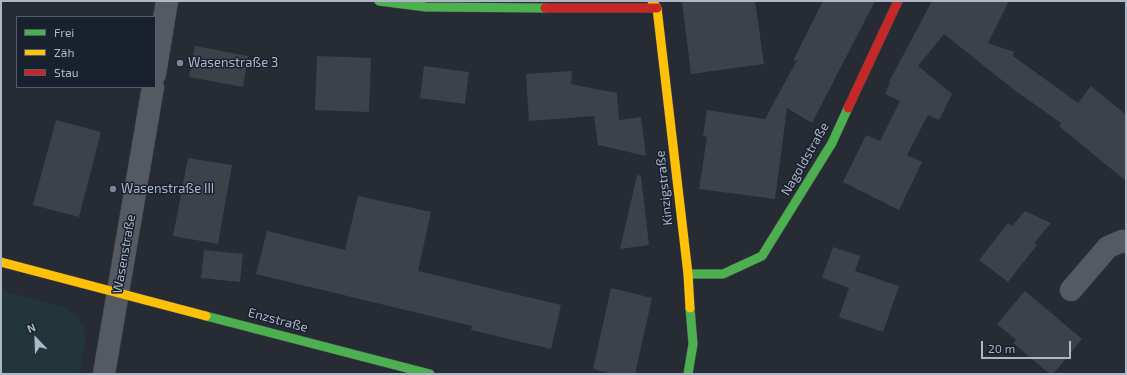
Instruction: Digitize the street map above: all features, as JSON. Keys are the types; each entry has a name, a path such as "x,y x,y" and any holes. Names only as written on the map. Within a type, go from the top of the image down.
{"street":[{"path":"156,68 167,1"},
{"path":"380,1 426,7 655,4"},
{"name":"Nagoldstraße","path":"688,274 723,274 762,256 832,143 898,1"},
{"name":"Kinzigstraße","path":"655,4 688,274 693,344 688,374"},
{"name":"Wasenstraße","path":"104,374 153,88"},
{"path":"1071,290 1108,247 1126,242"},
{"name":"Enzstraße","path":"1,262 430,374"}],"green space":[{"path":"1,290 67,308 77,317 84,327 86,339 79,374 1,374"}],"building":[{"path":"682,1 755,1 764,64 691,74"},
{"path":"823,1 875,1 812,123 787,108 775,199 699,189 707,137 703,136 707,110 765,119 797,60 793,61"},
{"path":"932,1 1009,1 988,43 1014,52 1013,56 1078,103 1091,86 1126,115 1126,181 1059,126 1061,123 1013,89 944,34 918,66 952,94 939,120 928,115 907,155 922,162 899,210 843,182 866,135 880,141 900,101 885,94 890,83 889,82"},
{"path":"195,46 248,56 243,87 189,77"},
{"path":"317,56 371,58 369,112 315,110"},
{"path":"424,66 469,72 465,104 420,98"},
{"path":"572,71 571,84 617,93 619,120 641,117 646,156 598,145 594,116 529,121 526,74"},
{"path":"56,120 101,132 79,217 33,205"},
{"path":"188,158 232,165 218,244 173,236"},
{"path":"637,175 641,176 649,245 620,249"},
{"path":"358,196 431,212 418,271 561,305 551,349 471,330 472,326 256,274 267,231 345,250"},
{"path":"1025,211 1051,223 1034,243 1037,245 1008,282 979,260 1008,223 1012,226"},
{"path":"833,247 860,256 855,271 899,286 883,332 839,317 849,288 822,278"},
{"path":"204,250 243,254 240,282 201,278"},
{"path":"611,288 652,298 635,374 613,374 593,369"},
{"path":"1025,291 1082,339 1053,374 1050,374 1013,343 1016,340 997,324"}],"traffic: fast":[{"path":"379,1 426,7 545,8"},
{"path":"688,274 723,274 762,256 832,143 848,108"},
{"path":"688,374 693,344 690,308"},
{"path":"206,316 430,374"}],"traffic: slow":[{"path":"652,1 657,8 688,274 690,308"},
{"path":"1,262 206,316"}],"traffic: jam":[{"path":"848,108 898,1"},
{"path":"545,8 657,8"}],"place":[{"name":"Wasenstraße 3","path":"180,63"},
{"name":"Wasenstraße III","path":"113,189"}]}
